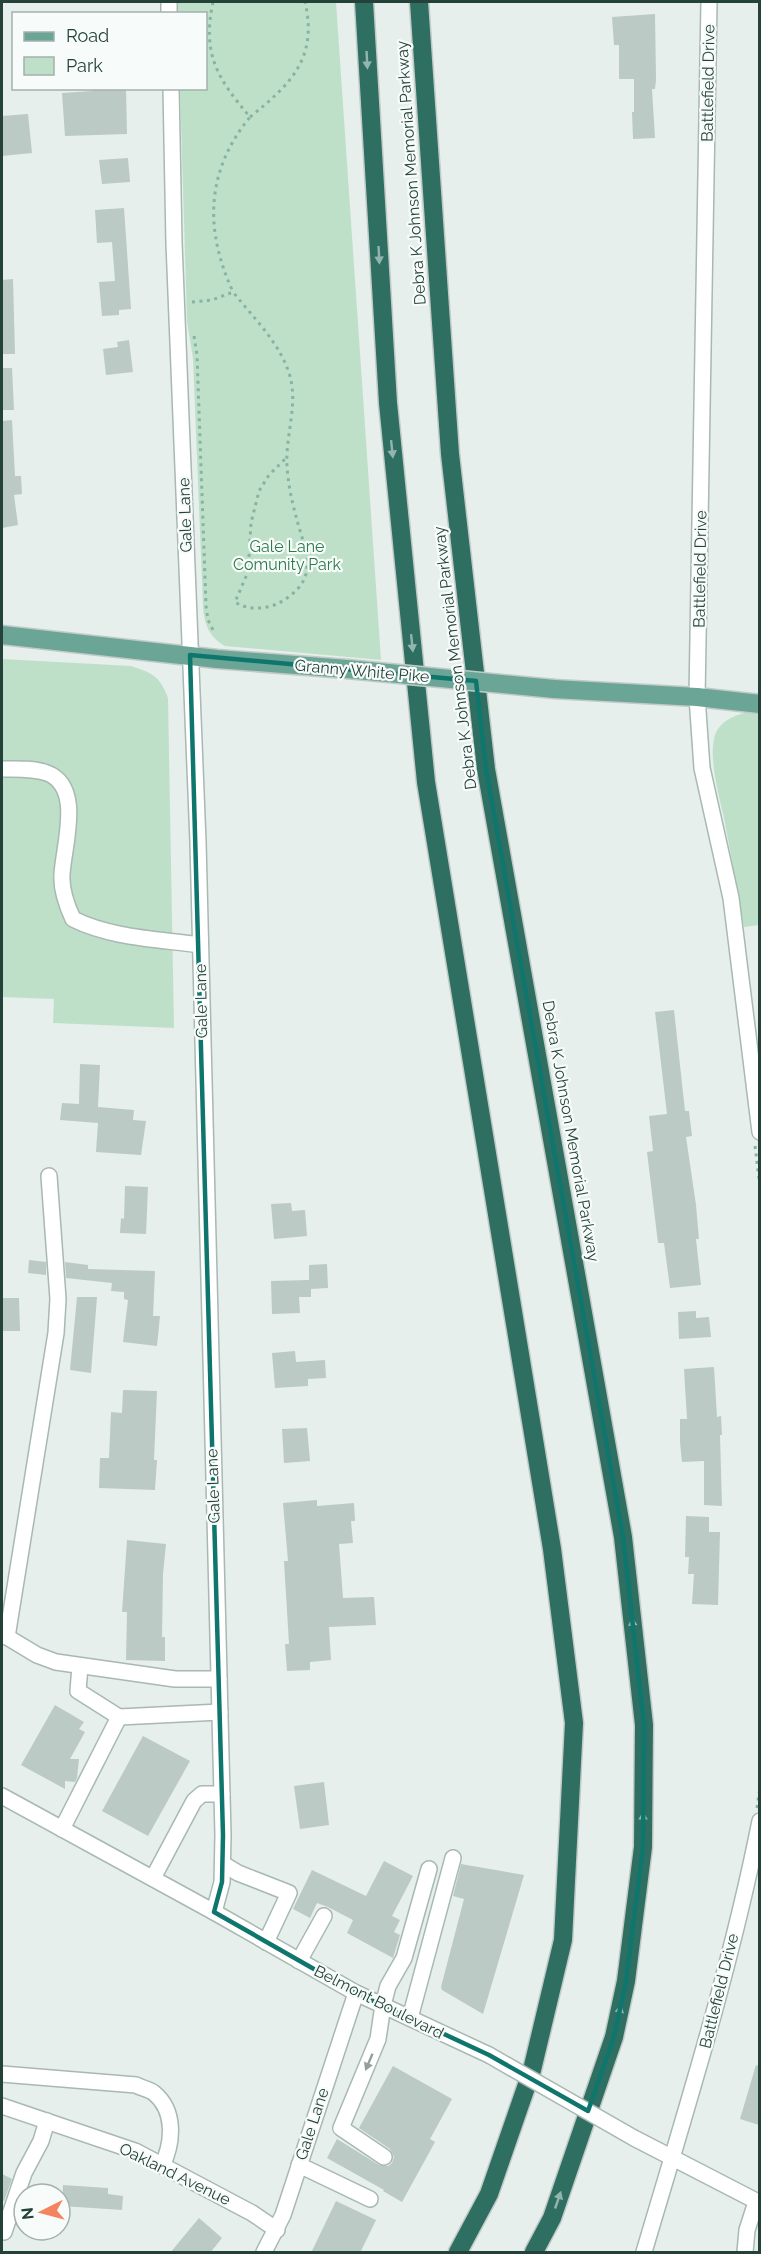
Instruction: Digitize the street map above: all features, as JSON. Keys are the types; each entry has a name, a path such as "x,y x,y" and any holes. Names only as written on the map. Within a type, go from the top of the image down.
{"highway":[{"path":"364,2 388,403 426,782 552,1549 574,1723 562,1940 532,2070 489,2194 458,2253"},
{"name":"Debra K Johnson Memorial Parkway","path":"419,2 450,454 486,769 623,1537 644,1725 642,1848 626,1981 614,2037 552,2218 534,2253"}],"main road":[{"name":"Granny White Pike","path":"2,635 554,689 697,697 759,704"}],"street":[{"name":"Battlefield Drive","path":"709,2 697,697 702,768 731,898 759,1132"},
{"name":"Gale Lane","path":"171,90 174,243 200,945 222,1794 222,1881 214,1912"},
{"path":"2,769 32,770 49,774 60,783 67,794 70,813 61,877 66,904 73,919 88,927 120,934 200,945"},
{"path":"49,1176 58,1289 56,1332 4,1636 37,1655 56,1662 175,1679 219,1679"},
{"path":"80,1666 78,1691 119,1717 220,1712"},
{"path":"62,1828 119,1717"},
{"path":"153,1878 194,1801 202,1794 222,1794"},
{"name":"Belmont Boulevard","path":"2,1796 356,1993 489,2055 634,2138 758,2203"},
{"name":"Battlefield Drive","path":"644,2253 704,2047 759,1821"},
{"path":"410,2018 453,1858"},
{"path":"223,1864 238,1873 290,1893 266,1942"},
{"path":"384,2157 341,2128 378,2039 382,2005 388,1986 404,1958 429,1869"},
{"path":"299,1961 324,1916"},
{"name":"Gale Lane","path":"264,2253 277,2230 356,1993"},
{"path":"2,2074 136,2085 153,2092 165,2107 172,2131 169,2151 162,2166"},
{"name":"Oakland Avenue","path":"2,2106 135,2151 252,2213 277,2230"},
{"path":"4,2232 24,2173 41,2141 48,2121"},
{"path":"299,2165 370,2199"},
{"path":"745,2253 747,2230 758,2203"}],"path":[{"path":"213,2 209,42 214,65 229,91 250,117"},
{"path":"286,458 264,482 255,502 250,523 248,572 235,602 243,607 264,607 282,601 297,589 306,574 303,540 292,500 286,458 293,392 288,368 270,338 233,292 220,261 216,246 214,201 222,165 242,127 250,117 281,92 300,67 308,35 308,16 304,2"},
{"path":"191,302 212,300 233,292"}],"highlighted area":[{"path":"190,655 476,681 486,769 623,1537 644,1725 643,1847 626,1981 614,2037 588,2111 489,2055 356,1993 214,1912 222,1882 223,1835"}],"green space":[{"name":"Gale Lane Comunity Park","path":"177,2 336,2 381,660 225,646 211,634 206,624 203,606 193,359 187,321 180,90 207,90 207,12 178,12"},
{"path":"2,659 131,666 154,676 165,691 168,698 174,1028 53,1023 54,999 2,997"},
{"path":"748,712 759,713 759,925 744,927 715,776 713,744 717,730 724,722"}],"building":[{"path":"655,14 656,80 655,89 652,89 655,138 633,139 634,79 619,79 619,45 614,45 612,17"},
{"path":"126,90 127,134 65,136 62,93"},
{"path":"28,114 32,153 2,156 2,116"},
{"path":"128,158 130,182 102,184 99,160"},
{"path":"124,208 131,309 119,310 119,315 102,316 99,282 115,281 112,242 97,243 95,210"},
{"path":"13,279 15,354 2,354 2,280"},
{"path":"129,340 133,372 106,375 103,349 118,347 117,342"},
{"path":"2,368 12,368 14,410 2,410"},
{"path":"12,420 15,476 21,476 22,494 14,495 18,525 2,528 2,421"},
{"path":"674,1010 685,1111 689,1111 692,1136 686,1137 696,1205 699,1239 696,1239 701,1285 670,1288 664,1243 658,1243 647,1152 653,1151 649,1116 667,1114 655,1012"},
{"path":"80,1064 100,1065 98,1107 134,1110 133,1120 146,1121 141,1155 96,1152 98,1123 60,1120 62,1103 79,1104"},
{"path":"125,1186 148,1187 146,1234 120,1233 121,1218 124,1219"},
{"path":"291,1203 292,1211 305,1210 307,1236 274,1239 271,1204"},
{"path":"29,1260 46,1262 46,1275 28,1273"},
{"path":"65,1262 88,1265 88,1269 155,1271 153,1316 160,1316 157,1346 123,1342 128,1300 124,1299 124,1292 111,1291 112,1283 66,1278"},
{"path":"327,1264 328,1288 311,1289 311,1297 299,1297 300,1313 272,1314 271,1281 309,1280 309,1265"},
{"path":"77,1297 97,1297 91,1373 70,1370"},
{"path":"2,1298 19,1298 20,1331 2,1331"},
{"path":"696,1311 696,1318 709,1317 711,1337 679,1339 678,1312"},
{"path":"295,1351 296,1362 325,1360 326,1378 308,1379 308,1386 275,1388 272,1353"},
{"path":"714,1367 717,1417 721,1416 722,1506 704,1505 704,1461 682,1462 680,1442 680,1419 687,1419 684,1369"},
{"path":"123,1390 157,1391 155,1490 99,1488 100,1458 109,1458 111,1412 122,1413"},
{"path":"307,1428 310,1461 284,1463 282,1429"},
{"path":"317,1500 317,1506 354,1503 355,1521 351,1521 353,1543 339,1544 343,1598 374,1597 376,1625 329,1627 331,1660 310,1662 310,1670 287,1671 285,1644 289,1644 284,1561 288,1561 283,1503"},
{"path":"686,1516 709,1517 709,1532 720,1532 718,1605 692,1604 694,1574 688,1574 689,1557 685,1557"},
{"path":"127,1540 166,1544 162,1637 165,1637 165,1661 126,1660 127,1612 122,1612"},
{"path":"55,1705 84,1722 79,1729 85,1732 70,1759 79,1759 77,1778 75,1782 65,1781 65,1789 21,1765"},
{"path":"143,1736 190,1761 148,1836 102,1811"},
{"path":"324,1782 329,1825 300,1829 294,1786"},
{"path":"384,1861 413,1876 392,1916 400,1920 394,1932 400,1935 393,1958 347,1933 353,1920 328,1907 317,1903 310,1918 293,1909 312,1870 366,1896"},
{"path":"461,1864 524,1875 483,2014 442,1990 441,1987 464,1899 453,1896"},
{"path":"756,2065 759,2066 759,2125 740,2119"},
{"path":"393,2066 452,2099 430,2139 435,2142 402,2202 327,2158 337,2139 379,2165 388,2166 392,2163 394,2157 390,2149 359,2128"},
{"path":"2,2174 12,2179 4,2201 2,2200"},
{"path":"72,2186 108,2188 108,2194 123,2196 122,2210 72,2207"},
{"path":"336,2201 376,2220 360,2253 311,2253"},
{"path":"199,2218 222,2238 210,2253 170,2253"}]}
